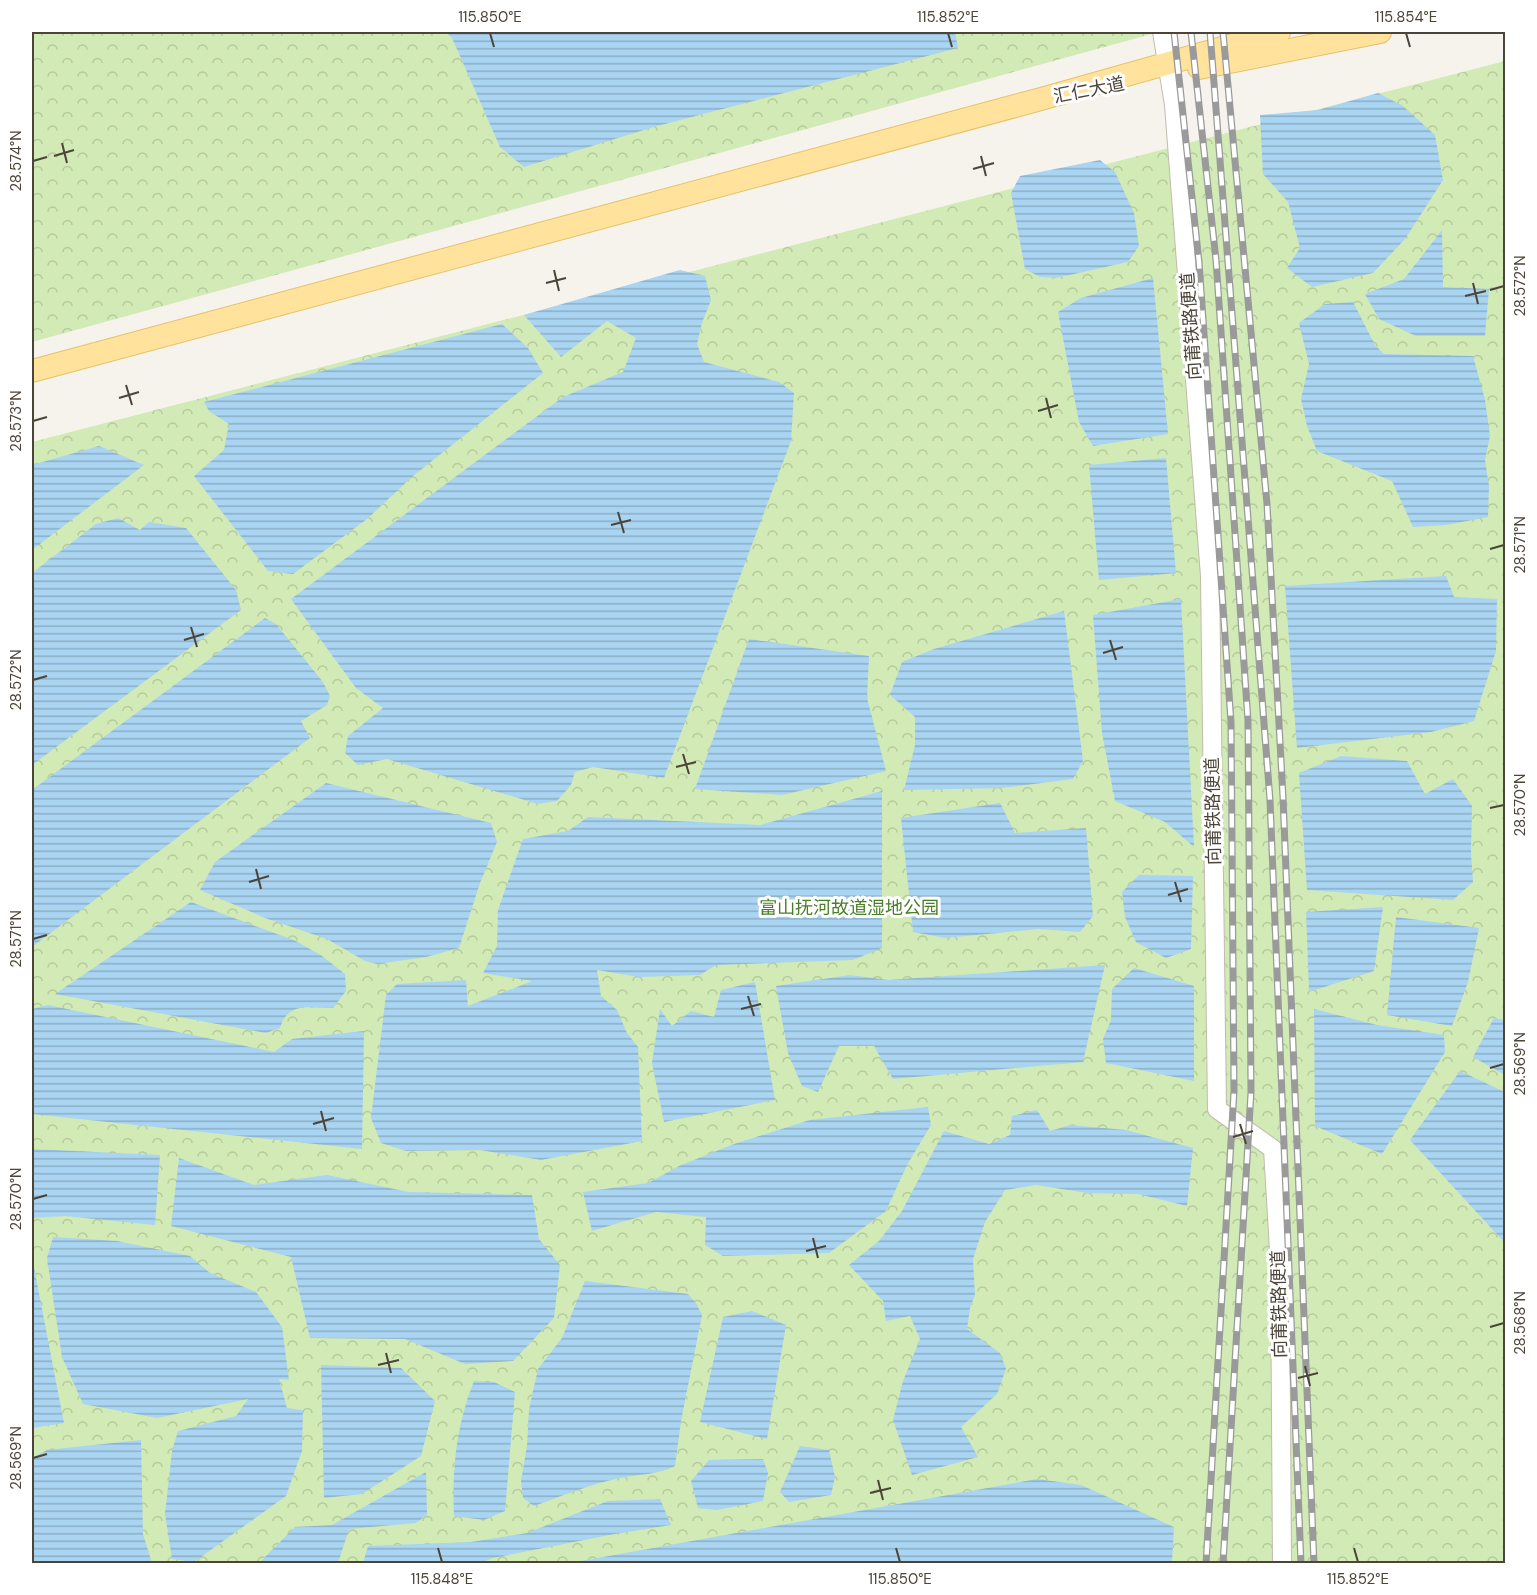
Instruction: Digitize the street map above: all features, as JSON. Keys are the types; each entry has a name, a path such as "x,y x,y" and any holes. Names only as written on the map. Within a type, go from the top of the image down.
{"main road":[{"name":"汇仁大道","path":"1168,69 1279,32"},
{"name":"汇仁大道","path":"32,371 1041,99 1168,69 1380,32"}],"lane":[{"name":"向莆铁路便道","path":"1162,32 1174,105 1210,576 1217,1109 1273,1149 1280,1267 1282,1563"}],"green space":[{"path":"32,32 1159,32 32,342"},
{"name":"富山抚河故道湿地公园","path":"1505,61 1505,1563 32,1563 32,442"}],"water":[{"path":"446,32 955,32 958,48 657,126 524,167 500,147 452,38"},
{"path":"1378,93 1403,106 1435,135 1443,180 1405,239 1373,273 1312,287 1287,268 1300,248 1288,202 1263,174 1260,115 1318,110"},
{"path":"1100,160 1115,172 1134,213 1139,246 1128,262 1056,278 1040,277 1025,269 1011,193 1020,176"},
{"path":"1442,230 1443,287 1489,289 1485,336 1416,336 1379,319 1365,294 1404,279"},
{"path":"680,270 705,276 711,300 697,344 704,362 779,382 794,393 791,441 664,778 593,767 575,772 571,785 557,801 538,804 387,759 358,765 345,753 348,736 383,708 356,688 291,599 563,397 623,372 636,338 607,321 561,357 524,315"},
{"path":"1153,278 1168,434 1093,446 1079,422 1058,312 1081,298"},
{"path":"1353,302 1375,345 1384,354 1473,356 1485,400 1490,436 1485,460 1489,486 1488,517 1446,525 1413,527 1392,481 1317,451 1307,426 1301,399 1309,364 1299,323 1325,304"},
{"path":"502,324 528,348 543,373 413,476 367,519 293,574 268,571 194,476 224,450 229,424 209,411 204,402"},
{"path":"99,446 144,465 32,550 32,465"},
{"path":"1166,458 1176,573 1099,580 1089,465"},
{"path":"118,518 140,530 149,522 186,528 236,590 241,610 32,765 32,573 96,524"},
{"path":"1446,576 1454,597 1497,599 1496,651 1474,721 1431,732 1297,748 1285,586"},
{"path":"1181,599 1194,847 1165,822 1115,801 1102,733 1093,615"},
{"path":"1064,611 1083,761 1073,779 1002,788 904,790 915,745 915,717 890,695 902,662 934,649"},
{"path":"265,618 276,624 323,682 330,696 327,705 301,721 310,738 32,947 32,790"},
{"path":"749,639 869,656 867,698 886,771 782,795 695,789"},
{"path":"1341,756 1407,761 1425,794 1453,779 1472,806 1473,882 1453,900 1307,890 1299,773"},
{"path":"326,783 491,823 497,842 480,883 459,948 426,957 377,964 365,961 327,939 265,918 200,890 215,862"},
{"path":"882,791 882,948 853,960 716,965 700,975 639,977 597,970 601,996 617,1010 627,1033 638,1047 642,1141 541,1160 480,1150 406,1151 381,1143 371,1118 386,995 397,984 466,980 468,1006 532,981 483,973 497,946 498,910 523,839 568,831 588,817 760,825"},
{"path":"1000,803 1015,833 1086,828 1093,916 1080,932 1039,929 945,938 913,932 901,818"},
{"path":"1139,875 1193,876 1191,949 1166,958 1136,942 1125,917 1122,892"},
{"path":"191,902 296,941 322,956 345,974 346,991 333,1008 308,1007 294,1010 288,1013 280,1028 266,1033 55,994"},
{"path":"1383,907 1374,971 1309,992 1306,912"},
{"path":"1396,917 1479,928 1468,982 1452,1026 1387,1015"},
{"path":"1105,965 1083,1062 893,1079 874,1046 839,1046 818,1092 802,1086 788,1053 776,986 850,975 888,980"},
{"path":"1134,968 1194,986 1194,1081 1106,1063 1103,1039 1111,1020 1112,989"},
{"path":"755,982 775,1100 664,1122 652,1063 660,1009 672,1026 691,1011 714,1017 721,990"},
{"path":"48,1005 274,1052 292,1039 364,1031 362,1149 32,1114 32,1009"},
{"path":"1314,1009 1377,1025 1444,1035 1445,1052 1382,1154 1315,1126"},
{"path":"1494,1018 1505,1020 1505,1075 1473,1057"},
{"path":"1460,1071 1505,1092 1505,1243 1410,1140"},
{"path":"928,1107 931,1125 907,1165 886,1211 829,1253 723,1256 705,1245 706,1217 656,1212 592,1231 583,1192 648,1183 679,1166 734,1144 810,1120"},
{"path":"1037,1110 1050,1131 1070,1125 1126,1130 1193,1148 1187,1206 1138,1194 1087,1193 1036,1185 1005,1190 985,1222 973,1259 975,1295 970,1308 967,1329 1000,1353 1006,1369 997,1394 961,1427 978,1457 912,1475 893,1420 903,1381 920,1339 910,1316 886,1321 883,1301 849,1265 879,1241 902,1211 944,1131 989,1144 1010,1135 1012,1116"},
{"path":"32,1149 160,1155 155,1225 65,1216 32,1218"},
{"path":"179,1158 254,1185 327,1175 409,1192 532,1195 539,1239 560,1265 554,1318 513,1361 465,1364 405,1339 310,1338 291,1257 171,1226"},
{"path":"53,1237 117,1241 190,1256 210,1273 256,1292 282,1327 289,1380 279,1379 287,1408 303,1410 302,1451 286,1496 194,1562 172,1559 165,1514 172,1451 178,1431 236,1416 248,1399 157,1418 83,1404 62,1357 47,1258"},
{"path":"32,1257 64,1423 32,1428"},
{"path":"585,1281 688,1294 702,1315 681,1421 675,1466 655,1473 598,1484 534,1506 523,1498 521,1481 527,1446 529,1409 538,1369 562,1338"},
{"path":"752,1311 786,1325 767,1439 700,1422 723,1317"},
{"path":"321,1365 401,1368 435,1401 421,1456 362,1494 324,1498"},
{"path":"474,1381 494,1382 515,1392 505,1511 484,1520 454,1516 454,1481 459,1431"},
{"path":"141,1440 143,1534 152,1563 32,1563 32,1458 47,1450"},
{"path":"800,1446 829,1450 835,1477 831,1495 789,1502 780,1492"},
{"path":"763,1459 768,1473 763,1501 717,1510 698,1508 691,1481 709,1460"},
{"path":"426,1472 427,1515 416,1523 349,1529 338,1563 259,1563 295,1527 332,1525"},
{"path":"1037,1479 1081,1485 1174,1527 1172,1563 570,1563"},
{"path":"660,1499 671,1525 493,1558 480,1563 363,1563 368,1546 471,1542 527,1533 608,1501"}],"railway":[{"path":"1174,32 1199,262 1231,722 1234,1091 1206,1564"},
{"path":"1191,32 1216,260 1248,721 1251,1092 1223,1564"},
{"path":"1210,32 1270,800 1301,1564"},
{"path":"1223,32 1267,504 1283,797 1314,1564"}]}
